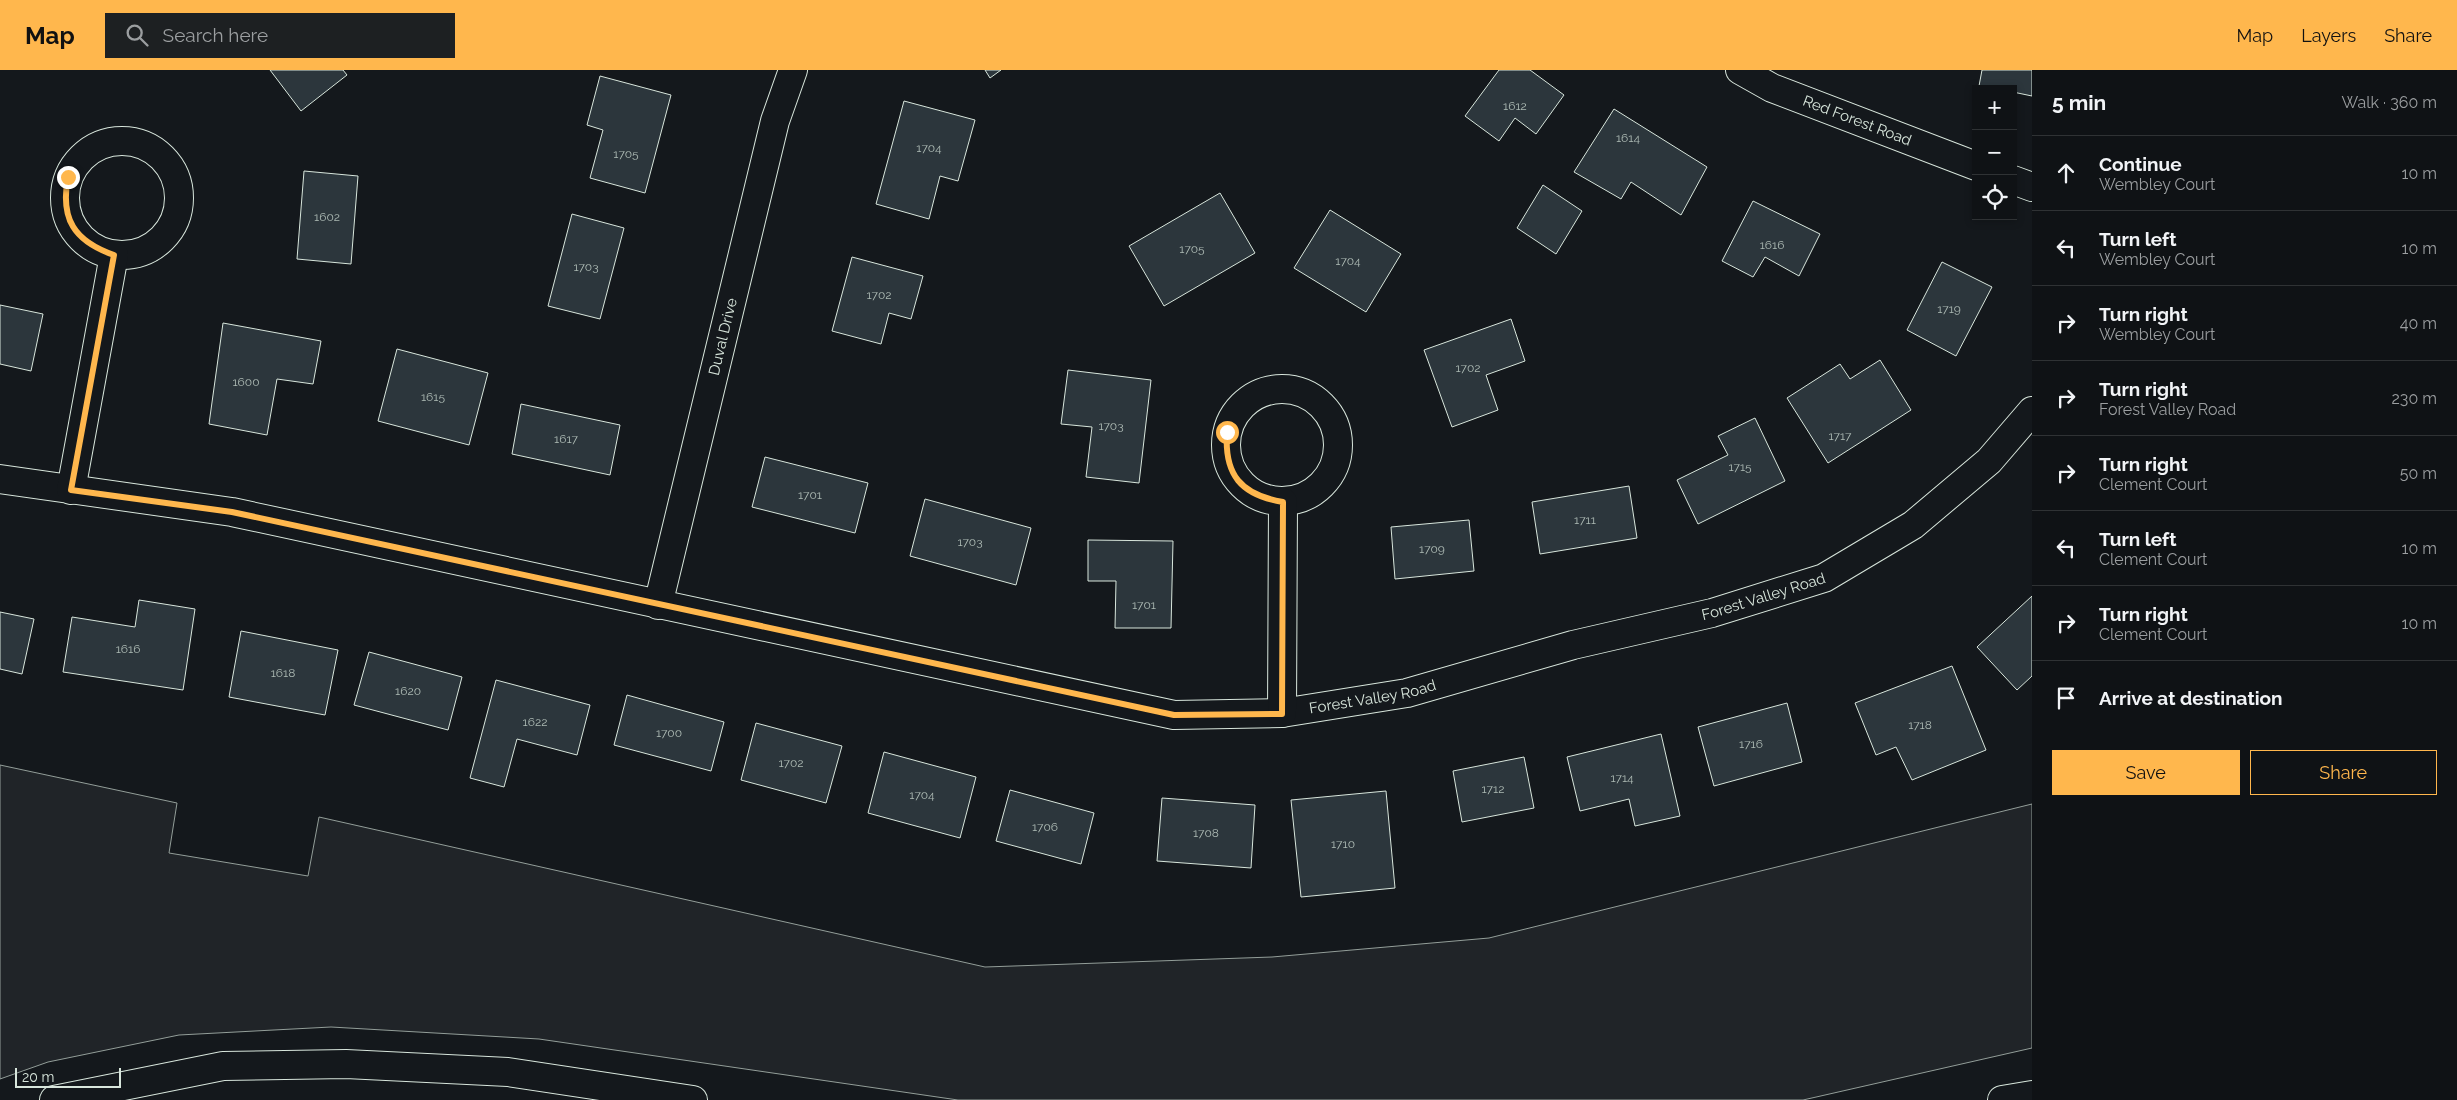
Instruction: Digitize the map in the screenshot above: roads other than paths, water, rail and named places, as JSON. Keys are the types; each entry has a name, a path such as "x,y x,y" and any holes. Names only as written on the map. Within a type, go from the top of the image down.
{"main road":[{"name":"Duval Drive","path":"658,605 775,121 793,70"},
{"name":"Red Forest Road","path":"1740,70 1772,88 1972,164"},
{"path":"113,140 134,141 152,148 167,161 176,178 180,198 176,217 167,235 152,247 133,254 114,255 94,248 78,236 68,218 64,198 66,184 78,160 94,146 113,140"},
{"path":"2017,181 2032,187"},
{"path":"71,490 114,255"},
{"path":"1290,389 1310,396 1326,409 1336,428 1339,449 1334,469 1321,487 1304,498 1283,502 1262,499 1244,489 1232,472 1226,452 1227,432 1235,413 1250,398 1268,390 1290,389"},
{"name":"Forest Valley Road","path":"0,479 232,512 1174,715 1282,714 1406,693 1573,646 1712,614 1824,578 1913,525 1989,461 2032,411"},
{"path":"1282,714 1283,502"},
{"path":"54,1100 223,1066 346,1064 508,1072 692,1100"},
{"path":"2002,1100 2032,1095"}]}
